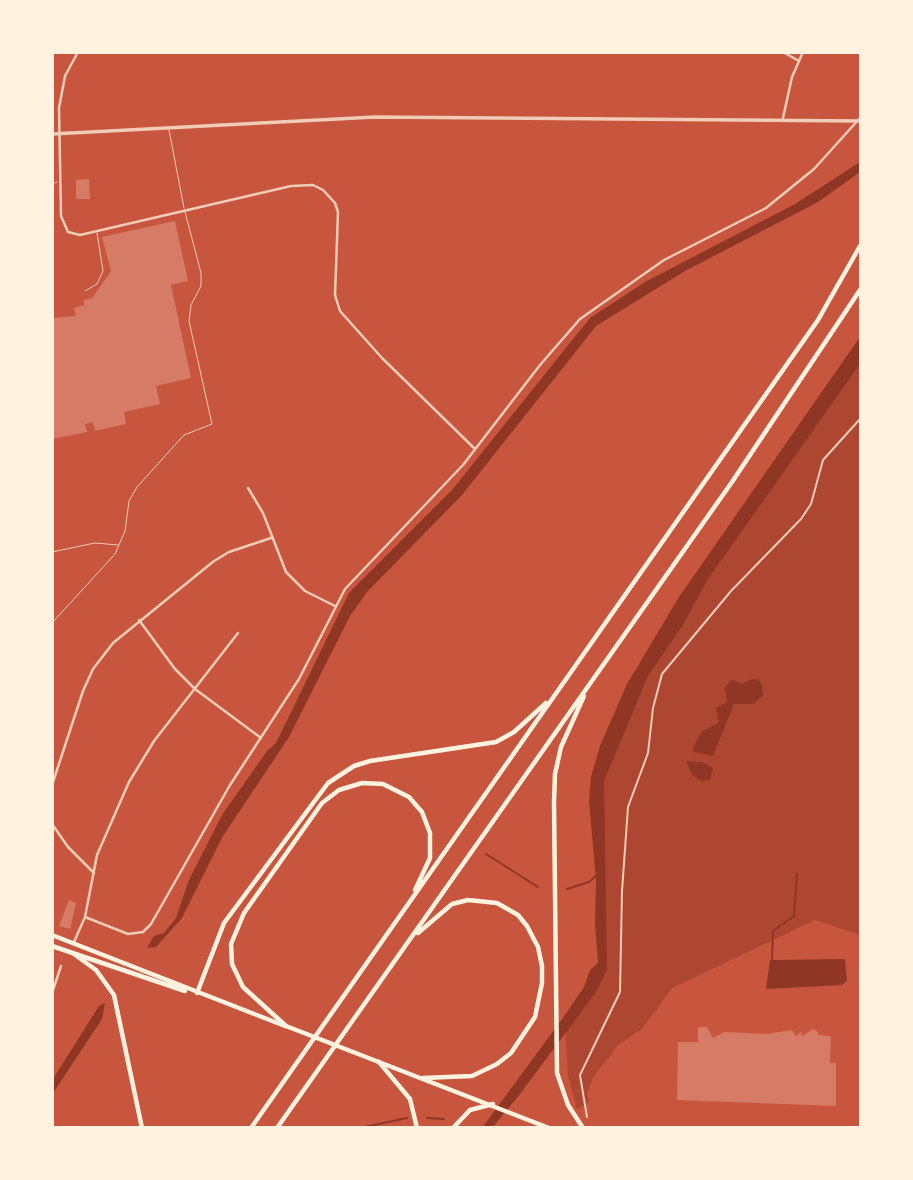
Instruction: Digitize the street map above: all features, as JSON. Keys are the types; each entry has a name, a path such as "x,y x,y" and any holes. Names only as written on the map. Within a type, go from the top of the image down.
{"main road":[{"path":"251,1128 818,320 860,246"},
{"path":"279,1126 839,326 860,290"},
{"path":"583,1128 568,1105 557,1073 554,802 555,774 561,747 590,684"},
{"path":"197,993 211,948 224,923 328,783 354,766 370,761 496,741 514,732 554,695"},
{"path":"285,1026 243,987 232,964 233,934 244,912 316,811 339,790 362,783 383,784 409,797 422,812 430,833 430,858 407,905"},
{"path":"410,941 452,904 485,900 512,911 522,919 535,939 542,966 542,983 535,1017 511,1053 497,1064 472,1076 423,1078"},
{"path":"52,935 197,993 493,1104 549,1128"},
{"path":"65,951 74,942"},
{"path":"52,946 161,985 197,993"},
{"path":"74,954 96,970 114,995 142,1128"},
{"path":"379,1062 410,1099 417,1128"},
{"path":"453,1128 470,1110 493,1104"}],"street":[{"path":"78,52 62,87 59,133 61,216 68,232 80,234 291,186 313,185 323,190 335,203 338,212 335,295 340,311 369,344 475,449"},
{"path":"783,52 799,61"},
{"path":"783,118 803,52"},
{"path":"52,134 375,117 860,120"},
{"path":"85,918 128,934 144,932 230,785 299,679 335,606 352,581 443,488 540,365 595,306 664,260 765,208 814,169 860,120"},
{"path":"587,1117 580,1076 620,992 622,891 628,807 648,753 653,708 663,674 731,591 802,519 811,503 823,460 860,419"},
{"path":"248,488 263,513 271,538 290,578 305,591 335,606"},
{"path":"52,785 93,669 113,643 214,561 229,552 271,538"},
{"path":"139,620 175,669 195,689 261,738"},
{"path":"74,942 85,918 104,836 129,782 154,741 238,633"},
{"path":"52,824 68,847 94,873"},
{"path":"52,993 61,966"}],"lane":[{"path":"52,622 120,546 129,501 137,487 184,435 212,424 189,321 191,305 202,281 175,169 169,127"},
{"path":"52,184 60,182"},
{"path":"85,291 97,284 103,271 97,230"},
{"path":"52,552 95,543 120,546"}],"shaded area":[{"path":"860,162 860,172 818,202 685,271 596,326 462,495 367,592 350,616 289,737 223,836 182,918 156,947 147,948 154,936 164,933 176,918 189,880 222,815 267,751 276,743 349,593 452,490 590,318 645,282 795,204"},
{"path":"860,337 860,364 708,579 683,625 648,676 604,781 607,970 596,992 520,1094 493,1127 482,1128 565,1015 584,987 590,970 598,963 596,879 589,802 591,777 600,746 627,684 679,597"},
{"path":"860,347 860,935 815,920 672,988 642,1029 618,1045 594,1076 587,1093 589,1103 577,1109 568,1076 565,1022 603,960 598,783 633,688"},
{"path":"758,679 762,685 763,696 754,704 734,704 713,756 694,752 701,732 719,722 716,708 727,702 725,688 730,681 741,684"},
{"path":"686,761 702,762 713,768 710,780 701,781 692,775"},
{"path":"845,959 847,981 842,985 766,989 770,960"},
{"path":"105,1003 102,1019 53,1093 53,1079 99,1006"}],"building":[{"path":"89,179 90,199 76,199 76,180"},
{"path":"175,221 188,281 171,285 191,378 156,386 160,404 124,412 126,424 95,431 93,422 85,424 87,432 52,439 52,318 76,316 74,308 85,305 83,300 92,298 111,271 102,237"},
{"path":"69,900 76,903 70,929 59,926"},
{"path":"698,1027 707,1027 713,1038 724,1032 767,1034 792,1030 796,1036 801,1032 802,1036 813,1029 818,1035 831,1036 830,1063 836,1063 836,1106 677,1100 678,1042 698,1042"}],"waterway":[{"path":"486,854 538,887"},
{"path":"772,960 773,931 794,916 797,874"},
{"path":"567,889 589,882 597,875"},
{"path":"360,1128 407,1118"},
{"path":"427,1118 444,1119"}]}
